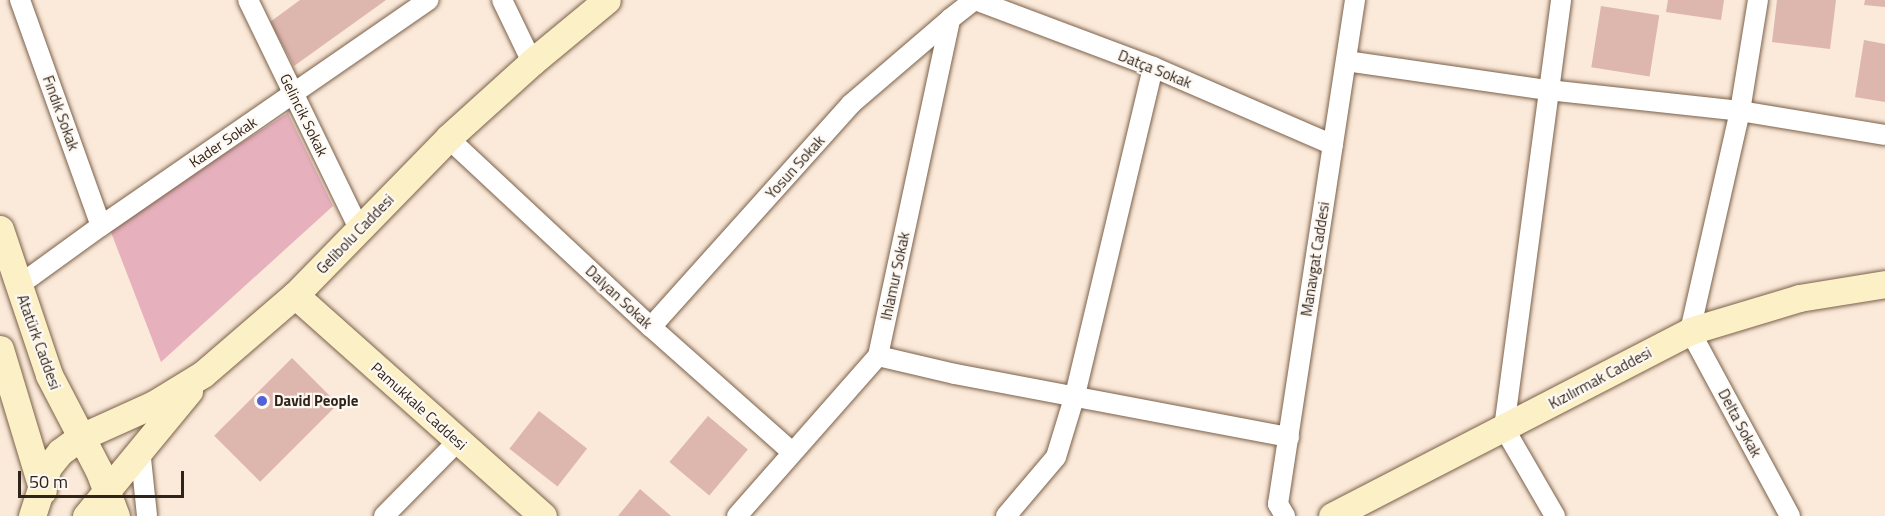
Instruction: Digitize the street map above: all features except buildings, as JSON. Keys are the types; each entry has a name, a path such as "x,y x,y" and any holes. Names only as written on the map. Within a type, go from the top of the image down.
{"street":[{"name":"Fındık Sokak","path":"21,0 101,226"},
{"name":"Gelincik Sokak","path":"248,0 359,229"},
{"name":"Kader Sokak","path":"18,286 101,226 429,0"},
{"path":"502,0 531,62"},
{"name":"Gelibolu Caddesi","path":"42,486 48,467 81,437 154,404 203,374 295,295 448,138 531,62 608,0"},
{"path":"950,19 975,0"},
{"name":"Datça Sokak","path":"975,0 1153,67 1333,145"},
{"name":"Manavgat Caddesi","path":"1285,516 1278,504 1355,0"},
{"path":"1555,516 1504,428 1562,0"},
{"path":"1690,331 1740,111 1758,0"},
{"name":"Yosun Sokak","path":"651,327 851,104 950,19"},
{"name":"Ihlamur Sokak","path":"737,516 878,356 950,19"},
{"path":"1346,61 1548,90 1740,111 1885,135"},
{"path":"1006,516 1056,458 1075,395 1153,67"},
{"name":"Dalyan Sokak","path":"448,138 651,327 792,452"},
{"name":"Atatürk Caddesi","path":"0,230 49,375 99,471 111,504"},
{"name":"Kızılırmak Caddesi","path":"1332,516 1690,331 1799,298 1885,284"},
{"name":"Pamukkale Caddesi","path":"295,295 543,516"},
{"name":"Delta Sokak","path":"1690,331 1790,516"},
{"path":"0,349 50,516"},
{"path":"878,356 955,374 1288,437"},
{"path":"86,516 111,504 140,449 203,374"},
{"path":"384,516 458,441"},
{"path":"140,449 147,516"},
{"path":"32,516 42,486"}],"shaded area":[{"path":"288,113 333,206 161,362 109,227"}],"place":[{"name":"David People","path":"262,401"}]}
